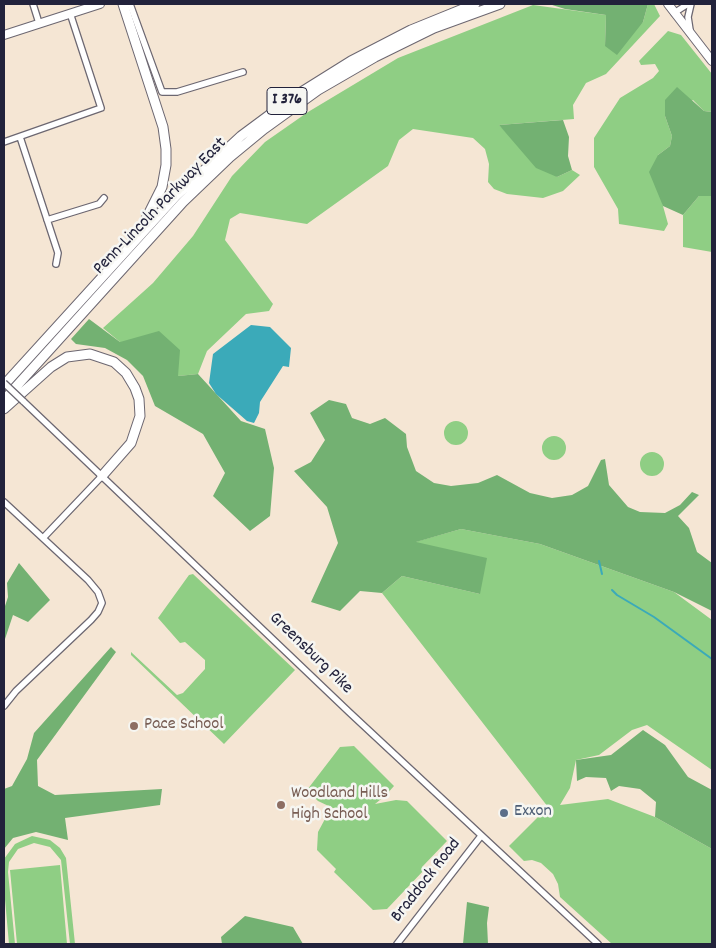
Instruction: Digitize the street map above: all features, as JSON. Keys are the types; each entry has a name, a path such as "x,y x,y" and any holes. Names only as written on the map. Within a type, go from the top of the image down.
{"highway":[{"path":"124,4 163,126 166,149 165,172 159,194 132,244"},
{"name":"Penn-Lincoln Parkway East","path":"4,384 132,244 208,165 283,104 371,50 431,21 475,4"},
{"name":"Penn-Lincoln Parkway East","path":"4,400 183,202 230,157 264,129 318,90 375,57 434,28 500,4"},
{"path":"4,409 51,368 67,357 90,354 114,362 126,373 135,388 139,399 140,416 132,443 102,476"}],"main road":[{"path":"4,35 100,4"},
{"path":"668,4 712,60"},
{"path":"674,4 674,13"}],"street":[{"path":"33,4 39,24"},
{"path":"130,4 162,92 177,92 243,72"},
{"path":"674,13 689,4"},
{"path":"689,4 688,17 691,35"},
{"path":"4,142 101,108 70,13"},
{"path":"20,137 58,253 56,264"},
{"path":"47,220 99,204 104,198"},
{"name":"Greensburg Pike","path":"4,384 481,836 598,944"},
{"path":"44,537 102,476"},
{"path":"4,502 44,537 98,592 102,602 98,612 91,620 16,691 4,706"},
{"name":"Braddock Road","path":"397,944 481,836"}],"green space":[{"path":"549,4 648,4 643,22 617,55 605,46 606,15 565,9"},
{"path":"648,4 654,4 660,16 606,74 586,83 573,105 574,119 499,125 557,177 572,170 580,175 563,191 543,198 507,194 494,189 488,182 489,164 485,149 473,138 413,129 399,140 388,166 307,224 240,213 230,219 225,240 273,304 269,311 246,314 207,351 198,374 178,376 120,342 103,328 153,283 193,236 232,176 265,142 308,112 398,58 533,5 606,15 605,46 643,22"},
{"path":"668,31 681,35 712,74 712,112 704,111 693,100 665,116 672,136 670,146 658,155 663,206 668,224 664,231 619,224 618,209 594,167 594,138 620,98 653,78 659,71 655,64 641,65 639,61"},
{"path":"677,87 704,111 712,112 712,196 699,196 683,215 663,206 649,172 658,155 670,146 672,136 665,116 665,100"},
{"path":"563,120 569,137 568,156 572,170 557,177 536,168 499,125"},
{"path":"699,196 712,196 712,252 683,247 683,215"},
{"path":"89,319 120,342 159,331 180,350 178,376 198,374 241,421 265,429 274,468 270,516 250,531 213,496 225,473 203,434 155,406 143,376 127,360 105,348 76,344 71,339"},
{"path":"329,400 346,404 352,418 370,424 385,418 406,434 407,447 416,471 434,483 451,486 478,483 497,475 530,493 552,498 572,495 588,486 601,460 605,459 609,485 628,507 640,512 665,513 680,505 692,492 699,495 678,516 689,528 697,552 712,563 712,611 674,592 540,544 461,529 416,542 487,558 480,594 402,576 382,593 360,591 340,611 311,602 338,543 327,507 294,471 311,462 325,440 310,413"},
{"path":"456,421 465,424 468,433 465,442 456,445 447,442 444,433 447,424"},
{"path":"554,436 563,439 566,448 563,457 554,460 545,457 542,448 545,439"},
{"path":"652,452 661,455 664,464 661,473 652,476 643,473 640,464 643,455"},
{"path":"461,529 540,544 674,592 712,620 712,770 647,725 632,730 599,755 576,760 570,788 560,805 608,799 655,817 712,849 712,944 612,944 560,897 558,884 553,874 541,863 532,860 524,861 509,846 548,807 382,593 402,576 480,594 415,542"},
{"path":"19,563 50,600 28,622 13,615 4,642 4,609 8,597 7,583"},
{"path":"193,574 295,670 224,744 131,655 131,652 177,695 183,693 205,669 205,660 185,642 180,643 158,618 189,575"},
{"path":"111,647 116,652 37,760 38,786 55,795 162,789 160,805 65,818 68,840 36,832 13,838 4,849 4,789 12,786 27,759 34,733"},
{"path":"643,730 665,745 688,777 712,790 712,849 655,817 656,802 640,789 619,786 611,791 606,778 586,777 577,781 576,760 611,755"},
{"path":"354,746 394,786 375,804 396,800 407,801 447,841 422,867 425,869 387,909 373,910 334,872 336,869 317,850 318,832 325,819 335,809 318,801 307,790 340,747"},
{"path":"32,836 50,840 60,848 66,858 75,944 70,944 61,860 50,847 34,843 18,849 9,862 8,872 15,944 9,944 4,888 4,859 15,844"},
{"path":"60,865 67,944 17,944 10,870"},
{"path":"467,902 489,907 487,923 488,944 463,944"},
{"path":"245,916 293,927 303,944 222,944 221,937"}],"water":[{"path":"251,325 270,327 291,348 289,367 283,366 260,402 259,413 254,423 247,421 216,394 209,383 213,354"}],"waterway":[{"path":"599,561 602,574"},
{"path":"612,590 617,595 654,617 712,659"}],"place":[{"name":"Pace School","path":"134,726"},
{"name":"Woodland Hills High School","path":"281,805"},
{"name":"Exxon","path":"504,813"}]}
